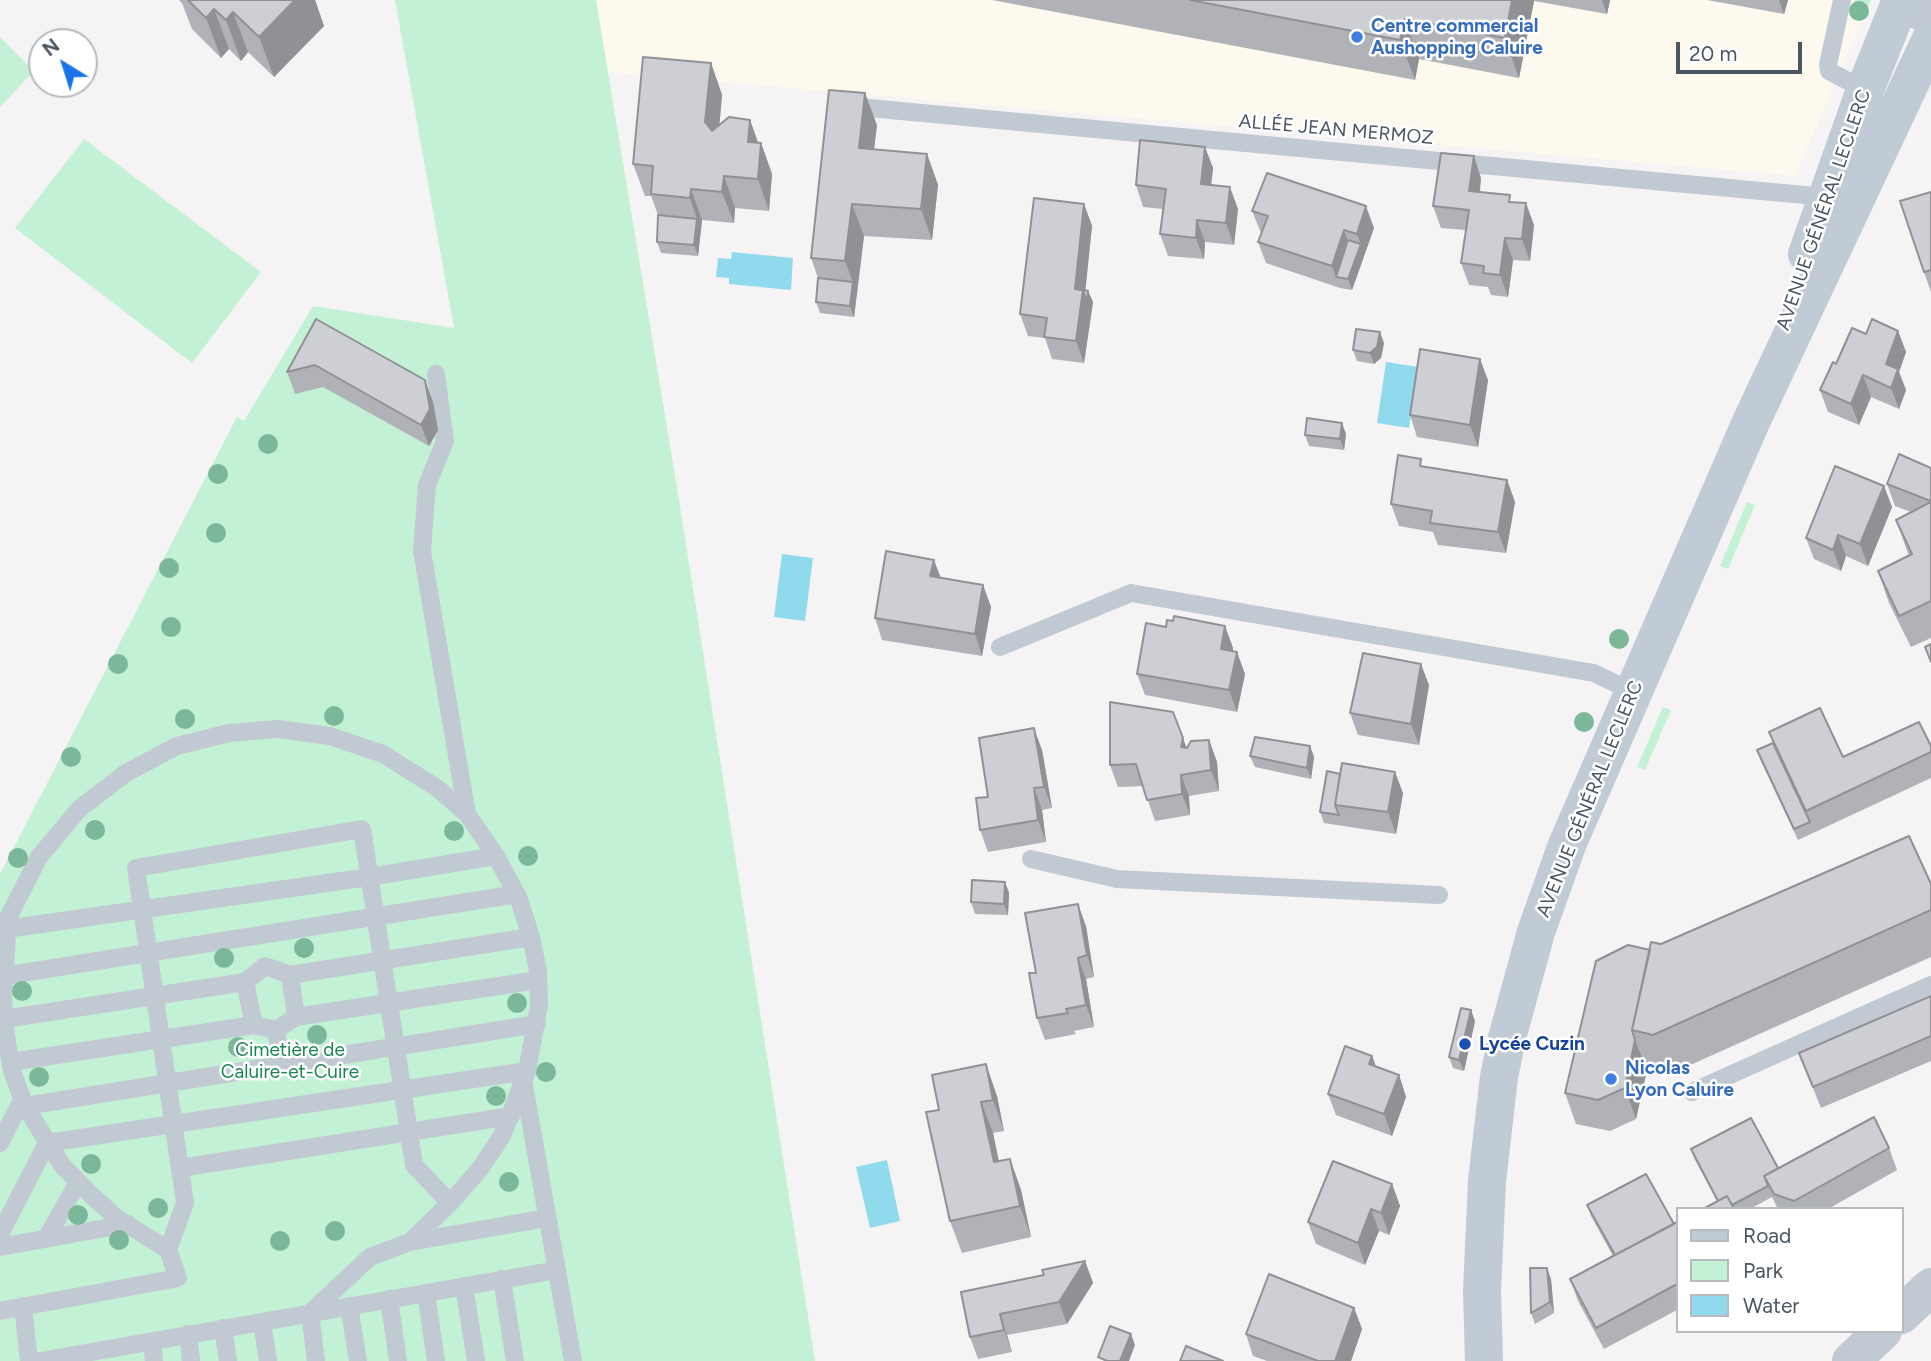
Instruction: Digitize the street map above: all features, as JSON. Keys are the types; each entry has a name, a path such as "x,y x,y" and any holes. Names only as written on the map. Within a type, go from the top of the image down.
{"main road":[{"name":"AVENUE GÉNÉRAL LECLERC","path":"1751,422 1826,197 1865,90 1910,7"},
{"name":"AVENUE GÉNÉRAL LECLERC","path":"1484,1361 1482,1291 1487,1181 1499,1077 1536,932 1567,845 1751,422 1931,39"}],"street":[{"path":"1903,1313 1931,1287"},
{"path":"1851,1361 1881,1333"}],"lane":[{"path":"1842,0 1829,71 1865,90"},
{"name":"ALLÉE JEAN MERMOZ","path":"842,105 1826,197"},
{"path":"436,374 445,441 427,485 422,551 467,814"},
{"path":"1000,647 1131,593 1594,673 1633,692"},
{"path":"169,1250 128,1224 78,1182 62,1165 24,1103 3,1034 5,926 39,857 79,809 126,773 177,746 229,733 278,729 330,736 383,754 437,788 467,814 496,856 517,894 531,937 538,979 537,1024 525,1076 511,1116 502,1136 480,1169 410,1242"},
{"path":"0,1311 178,1278 169,1250 185,1203 136,868 362,829 414,1165 450,1203"},
{"path":"5,926 142,910 496,856"},
{"path":"1031,859 1117,879 1439,895"},
{"path":"3,975 517,894"},
{"path":"261,935 265,966"},
{"path":"265,966 290,975 531,937"},
{"path":"3,1034 154,996 245,982 265,966"},
{"path":"290,975 296,1017"},
{"path":"11,1062 254,1025 276,1030 296,1017 538,979"},
{"path":"245,982 254,1025"},
{"path":"1692,1092 1931,985"},
{"path":"24,1103 537,1024"},
{"path":"276,1030 282,1065"},
{"path":"47,1143 402,1089 525,1076"},
{"path":"525,1076 573,1361"},
{"path":"0,1143 24,1103"},
{"path":"180,1168 511,1116"},
{"path":"0,1234 47,1143"},
{"path":"46,1239 78,1182"},
{"path":"310,1313 370,1257 410,1242 547,1218"},
{"path":"0,1247 128,1224"},
{"path":"40,1361 113,1354 152,1341 556,1270"},
{"path":"502,1279 515,1361"},
{"path":"464,1286 476,1361"},
{"path":"426,1293 436,1361"},
{"path":"389,1299 398,1361"},
{"path":"23,1306 29,1361"},
{"path":"349,1306 358,1361"},
{"path":"310,1313 316,1361"},
{"path":"262,1322 268,1361"},
{"path":"223,1328 228,1361"},
{"path":"188,1335 191,1361"},
{"path":"152,1341 154,1361"}],"shaded area":[{"path":"596,0 1871,0 1795,176 608,72"}],"green space":[{"name":"Cimetière de Caluire-et-Cuire","path":"395,0 596,0 678,494 815,1361 0,1361 0,874 237,417 244,421 313,306 454,328"},
{"path":"1855,0 1871,0 1863,20 1851,18"},
{"path":"0,37 28,65 28,77 0,107"},
{"path":"84,139 261,272 192,363 15,228"},
{"path":"1747,502 1755,505 1728,569 1720,566"},
{"path":"1663,707 1671,710 1645,770 1637,767"}],"water":[{"path":"732,252 793,258 791,290 729,284 729,278 716,277 718,258 731,259"},
{"path":"1386,362 1418,367 1409,428 1377,423"},
{"path":"782,554 813,558 805,621 774,617"},
{"path":"887,1160 900,1221 870,1228 856,1167"}],"building":[{"path":"188,0 295,0 259,37 233,12 226,20 214,9 206,18"},
{"path":"1190,0 1512,0 1505,38 1405,19 1400,40"},
{"path":"643,57 711,63 705,122 712,131 729,117 750,120 748,142 761,143 758,179 724,176 722,192 691,189 690,198 651,194 653,166 633,164"},
{"path":"829,90 865,93 859,148 927,154 921,209 852,204 845,261 811,258"},
{"path":"1140,140 1205,147 1201,184 1230,187 1226,223 1197,220 1196,238 1160,234 1166,189 1136,185"},
{"path":"1441,153 1474,156 1469,191 1510,195 1509,202 1526,203 1522,239 1505,238 1500,275 1483,273 1484,266 1461,263 1469,210 1433,206"},
{"path":"1267,173 1366,206 1357,234 1344,230 1332,266 1258,242 1268,216 1252,211"},
{"path":"1931,192 1931,270 1924,272 1900,201"},
{"path":"1034,198 1084,204 1075,289 1083,290 1076,341 1044,337 1047,318 1020,314"},
{"path":"658,215 697,219 694,245 657,242"},
{"path":"1348,240 1361,244 1348,279 1336,277"},
{"path":"818,278 853,282 850,306 816,302"},
{"path":"316,319 425,380 430,409 421,425 315,365 287,372"},
{"path":"1872,319 1898,331 1886,364 1898,369 1891,388 1863,375 1851,404 1820,390 1833,362 1836,364 1852,328 1866,334"},
{"path":"1356,329 1380,332 1377,347 1370,353 1353,350"},
{"path":"1420,349 1480,359 1470,425 1410,415"},
{"path":"1307,418 1342,423 1340,439 1305,435"},
{"path":"1899,454 1931,468 1931,501 1887,484"},
{"path":"1398,455 1421,459 1420,466 1507,480 1498,532 1430,523 1432,511 1391,504"},
{"path":"1835,466 1884,486 1860,544 1838,535 1833,550 1806,538"},
{"path":"1931,502 1931,601 1899,616 1878,571 1912,554 1896,520"},
{"path":"886,551 934,560 930,576 983,585 975,634 875,618"},
{"path":"1174,616 1225,626 1221,649 1237,652 1229,690 1137,674 1146,623 1166,627 1167,620 1173,621"},
{"path":"1931,644 1931,662 1925,647"},
{"path":"1363,653 1421,664 1411,724 1350,713"},
{"path":"1110,702 1173,712 1183,738 1181,747 1187,748 1191,741 1209,740 1211,770 1181,775 1182,794 1147,800 1136,764 1110,765"},
{"path":"1820,708 1843,757 1919,722 1931,746 1931,752 1806,811 1769,732"},
{"path":"1034,728 1044,787 1034,788 1038,820 980,830 976,798 988,797 979,738"},
{"path":"1255,737 1310,746 1307,768 1250,756"},
{"path":"1773,743 1810,822 1794,829 1757,750"},
{"path":"1342,763 1395,772 1388,812 1335,805"},
{"path":"1327,771 1340,774 1335,805 1339,815 1320,812"},
{"path":"1909,836 1931,884 1931,910 1653,1035 1632,1030 1651,942 1661,944"},
{"path":"972,880 1005,882 1004,904 971,902"},
{"path":"1078,904 1087,955 1078,958 1086,1005 1066,1009 1068,1013 1037,1018 1029,973 1036,973 1025,913"},
{"path":"1628,945 1650,950 1632,1030 1635,1040 1625,1088 1598,1100 1565,1093 1596,961"},
{"path":"1931,996 1931,1036 1813,1087 1799,1053"},
{"path":"1461,1008 1471,1010 1459,1060 1449,1057"},
{"path":"1345,1046 1372,1056 1369,1064 1399,1075 1384,1114 1328,1094"},
{"path":"986,1064 993,1100 981,1102 994,1162 1010,1159 1020,1206 950,1221 926,1112 939,1110 932,1075"},
{"path":"1874,1117 1889,1148 1794,1201 1774,1194 1764,1176"},
{"path":"1751,1118 1778,1168 1764,1176 1768,1186 1732,1205 1727,1196 1718,1201 1691,1149"},
{"path":"1333,1161 1392,1184 1381,1213 1371,1209 1358,1243 1308,1222"},
{"path":"1646,1174 1674,1224 1615,1255 1587,1205"},
{"path":"1727,1196 1733,1207 1707,1207"},
{"path":"1675,1223 1675,1285 1596,1328 1570,1279"},
{"path":"1085,1261 1059,1302 1000,1314 1004,1330 970,1337 961,1292 1044,1275 1042,1270"},
{"path":"1530,1268 1547,1268 1550,1302 1531,1313"},
{"path":"1269,1274 1354,1308 1335,1361 1318,1361 1246,1334"},
{"path":"1110,1326 1131,1334 1120,1361 1107,1361 1098,1357"},
{"path":"1186,1346 1223,1361 1180,1361"}],"place":[{"name":"Centre commercial Aushopping Caluire","path":"1357,37"},
{"name":"Lycée Cuzin","path":"1465,1044"},
{"name":"Nicolas Lyon Caluire","path":"1611,1079"}]}
